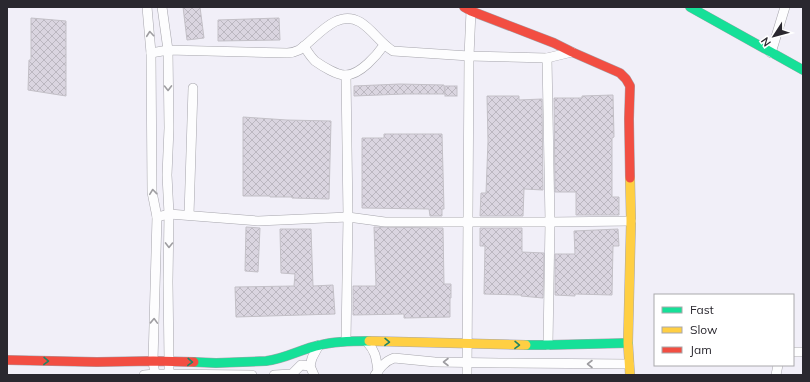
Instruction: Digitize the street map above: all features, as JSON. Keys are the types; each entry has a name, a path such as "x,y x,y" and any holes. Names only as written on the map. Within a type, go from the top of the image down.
{"street":[{"path":"147,7 151,53 152,192 157,217 153,361 155,375"},
{"path":"162,7 168,50 168,175 170,214 168,282 169,375"},
{"path":"690,7 803,70"},
{"path":"772,53 785,7"},
{"path":"467,375 469,56 467,9 554,43 626,77 630,86 629,119 631,221 628,343 630,375"},
{"path":"151,53 168,50 287,54 298,51 328,25 344,19 352,19 360,22 384,45 393,50 469,56 547,58 572,52"},
{"path":"304,46 316,61 329,70 346,75 360,70 377,55 384,45"},
{"path":"547,58 550,222 548,346"},
{"path":"346,75 348,217 346,341"},
{"path":"189,216 193,88"},
{"path":"157,217 170,214 258,221 348,217 385,222 631,221"},
{"path":"7,360 97,362 169,361 216,363 274,360 319,344 346,341 548,346 628,343"},
{"path":"367,342 374,350 377,361 376,373"},
{"path":"314,375 310,366 319,344"},
{"path":"376,373 388,360 394,358 435,362 629,364"},
{"path":"274,375 292,374 301,365 310,366"},
{"path":"144,375 252,375"}],"building":[{"path":"183,7 200,7 204,38 187,40"},
{"path":"31,18 66,21 66,96 28,90 29,60 31,60"},
{"path":"279,18 280,40 218,41 218,20"},
{"path":"400,84 444,85 445,94 354,96 354,86"},
{"path":"445,86 457,86 457,96 445,96"},
{"path":"613,95 614,137 612,138 612,197 619,197 619,215 576,215 576,192 555,192 554,98 582,98 582,96"},
{"path":"487,96 519,96 519,100 542,99 543,190 524,189 523,216 480,216 481,193 486,193 488,141"},
{"path":"243,117 331,121 329,199 243,196"},
{"path":"384,134 442,134 444,209 442,209 442,216 430,216 429,209 362,208 362,138 384,138"},
{"path":"246,227 260,228 258,272 245,271"},
{"path":"374,227 443,228 444,284 451,284 450,317 404,318 404,314 353,315 353,286 376,286"},
{"path":"480,228 522,228 522,252 544,253 543,298 521,295 484,294 485,246 480,246"},
{"path":"280,229 311,229 313,286 333,285 335,314 236,317 235,287 294,286 295,274 281,273"},
{"path":"618,229 619,246 613,246 612,295 555,295 555,254 575,254 574,231"}],"traffic: fast":[{"path":"690,7 803,70"},
{"path":"194,362 216,363 266,361 326,344 369,341"},
{"path":"526,345 628,343"}],"traffic: slow":[{"path":"630,178 631,221 628,343 630,375"},
{"path":"369,341 526,345"}],"traffic: jam":[{"path":"464,7 554,43 620,73 626,79 630,86 630,178"},
{"path":"7,360 194,362"}]}
